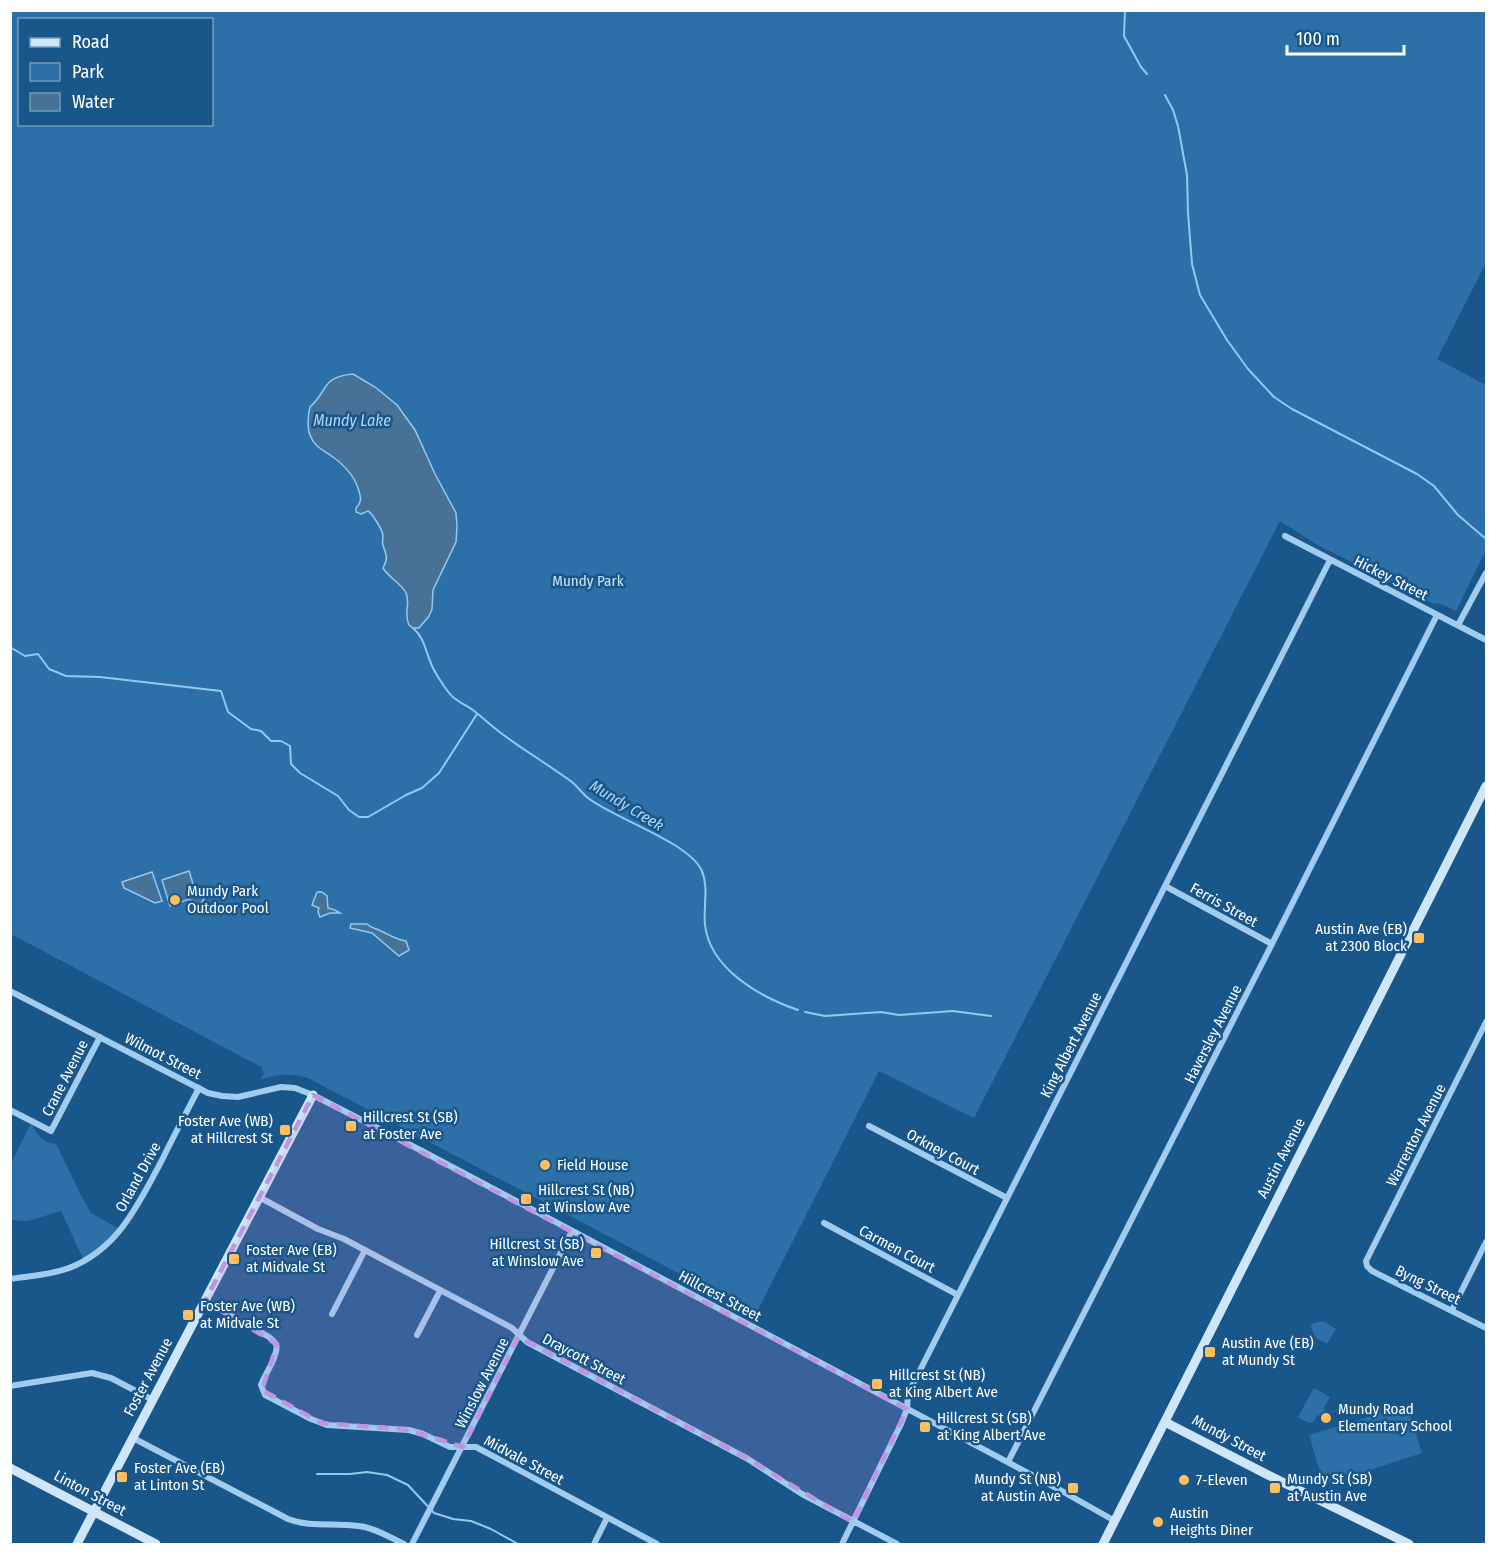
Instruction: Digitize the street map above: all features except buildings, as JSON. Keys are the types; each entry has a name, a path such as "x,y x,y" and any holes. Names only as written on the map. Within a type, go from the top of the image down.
{"street":[{"name":"Hickey Street","path":"1285,536 1486,640"},
{"name":"King Albert Avenue","path":"842,1545 901,1424 907,1409 908,1394 1330,560"},
{"path":"1458,625 1486,573"},
{"name":"Haversley Avenue","path":"1008,1462 1437,615"},
{"name":"Austin Avenue","path":"1103,1545 1486,786"},
{"name":"Ferris Street","path":"1165,886 1272,944"},
{"name":"Wilmot Street","path":"10,991 214,1095 231,1097 248,1095 281,1087 295,1088 313,1095"},
{"name":"Warrenton Avenue","path":"1367,1258 1486,1022"},
{"name":"Crane Avenue","path":"10,1110 51,1131 100,1037"},
{"name":"Orland Drive","path":"10,1279 51,1273 70,1267 92,1256 114,1238 139,1205 199,1088"},
{"name":"Hillcrest Street","path":"313,1095 1008,1462 1115,1521"},
{"name":"Foster Avenue","path":"77,1545 313,1095"},
{"name":"Orkney Court","path":"869,1126 1007,1198"},
{"name":"Draycott Street","path":"259,1197 512,1328 527,1342 748,1459 802,1494 897,1545"},
{"name":"Carmen Court","path":"824,1223 958,1295"},
{"name":"Winslow Avenue","path":"412,1545 572,1231"},
{"path":"1452,1310 1486,1242"},
{"path":"332,1314 365,1250"},
{"name":"Byng Street","path":"1367,1258 1367,1266 1372,1271 1486,1328"},
{"path":"417,1335 440,1291"},
{"name":"Midvale Street","path":"205,1301 269,1337 276,1344 275,1356 261,1385 265,1395 327,1425 409,1430 450,1447 476,1447 657,1545"},
{"path":"10,1386 92,1373 111,1378 153,1400"},
{"name":"Mundy Street","path":"1165,1422 1409,1545"},
{"path":"133,1438 288,1519 305,1524 367,1527 404,1545"},
{"name":"Linton Street","path":"10,1468 156,1545"},
{"path":"594,1545 607,1518"}],"highlighted area":[{"path":"313,1095 907,1409 853,1522 748,1459 518,1337 463,1447 409,1430 321,1423 262,1390 277,1344 205,1301"}],"green space":[{"name":"Mundy Park","path":"11,11 1486,11 1486,263 1437,359 1486,385 1486,550 1456,611 1439,603 1434,604 1316,544 1280,521 974,1118 879,1071 756,1314 308,1078 284,1075 260,1080 264,1074 261,1067 11,934"},
{"path":"31,1123 43,1140 56,1144 91,1213 121,1230 84,1261 61,1211 28,1221 11,1220 10,1165"},
{"path":"1323,1321 1336,1329 1327,1344 1316,1338 1311,1327 1312,1324"},
{"path":"1314,1388 1330,1397 1323,1409 1329,1412 1361,1404 1329,1413 1322,1418 1318,1413 1314,1422 1309,1423 1298,1417"},
{"path":"1407,1405 1422,1453 1324,1485 1309,1435"}],"water":[{"name":"Mundy Lake","path":"353,374 375,387 397,405 415,430 456,513 456,542 433,590 432,609 429,616 419,628 409,625 406,593 383,568 386,556 383,535 379,526 368,511 361,514 356,512 361,498 355,481 341,464 317,445 309,432 310,407 330,381"},
{"path":"189,871 195,890 205,897 199,907 189,899 170,906 162,880"},
{"path":"152,872 162,901 155,903 124,888 122,882"},
{"path":"317,892 322,892 327,896 328,908 340,913 330,913 320,917 319,908 312,905"},
{"path":"351,924 367,924 406,941 409,950 399,956 372,933 350,928"}],"waterway":[{"path":"1125,10 1124,36 1147,74"},
{"path":"1165,95 1178,126 1187,175 1192,264 1200,295 1227,340 1248,369 1274,397 1292,409 1417,474 1434,486 1458,515 1486,539"},
{"name":"Mundy Creek","path":"413,628 423,641 437,675 454,698 572,782 588,798 667,841 694,860 704,878 705,925 716,955 727,968 753,989 798,1010"},
{"path":"10,647 25,656 38,654 49,669 66,676 100,677 221,691 228,712 251,729 261,731 271,741 281,741 290,746 291,764 300,773 338,796 349,810 359,817 368,817 422,788 439,773 477,714"},
{"name":"Mundy Creek","path":"805,1012 825,1016 881,1012 899,1015 953,1011 991,1016"},
{"path":"317,1474 367,1472 387,1475 408,1485 434,1513 453,1519 471,1521 518,1544"}],"place":[{"name":"Mundy Park Outdoor Pool","path":"175,900"},
{"name":"Austin Ave (EB) at 2300 Block","path":"1419,938"},
{"name":"Hillcrest St (SB) at Foster Ave","path":"351,1126"},
{"name":"Foster Ave (WB) at Hillcrest St","path":"285,1130"},
{"name":"Field House","path":"545,1165"},
{"name":"Hillcrest St (NB) at Winslow Ave","path":"526,1199"},
{"name":"Hillcrest St (SB) at Winslow Ave","path":"596,1253"},
{"name":"Foster Ave (EB) at Midvale St","path":"234,1259"},
{"name":"Foster Ave (WB) at Midvale St","path":"188,1315"},
{"name":"Austin Ave (EB) at Mundy St","path":"1210,1352"},
{"name":"Hillcrest St (NB) at King Albert Ave","path":"877,1384"},
{"name":"Mundy Road Elementary School","path":"1326,1418"},
{"name":"Hillcrest St (SB) at King Albert Ave","path":"925,1427"},
{"name":"Foster Ave (EB) at Linton St","path":"122,1477"},
{"name":"7-Eleven","path":"1184,1480"},
{"name":"Mundy St (NB) at Austin Ave","path":"1073,1488"},
{"name":"Mundy St (SB) at Austin Ave","path":"1275,1488"},
{"name":"Austin Heights Diner","path":"1158,1522"}]}
